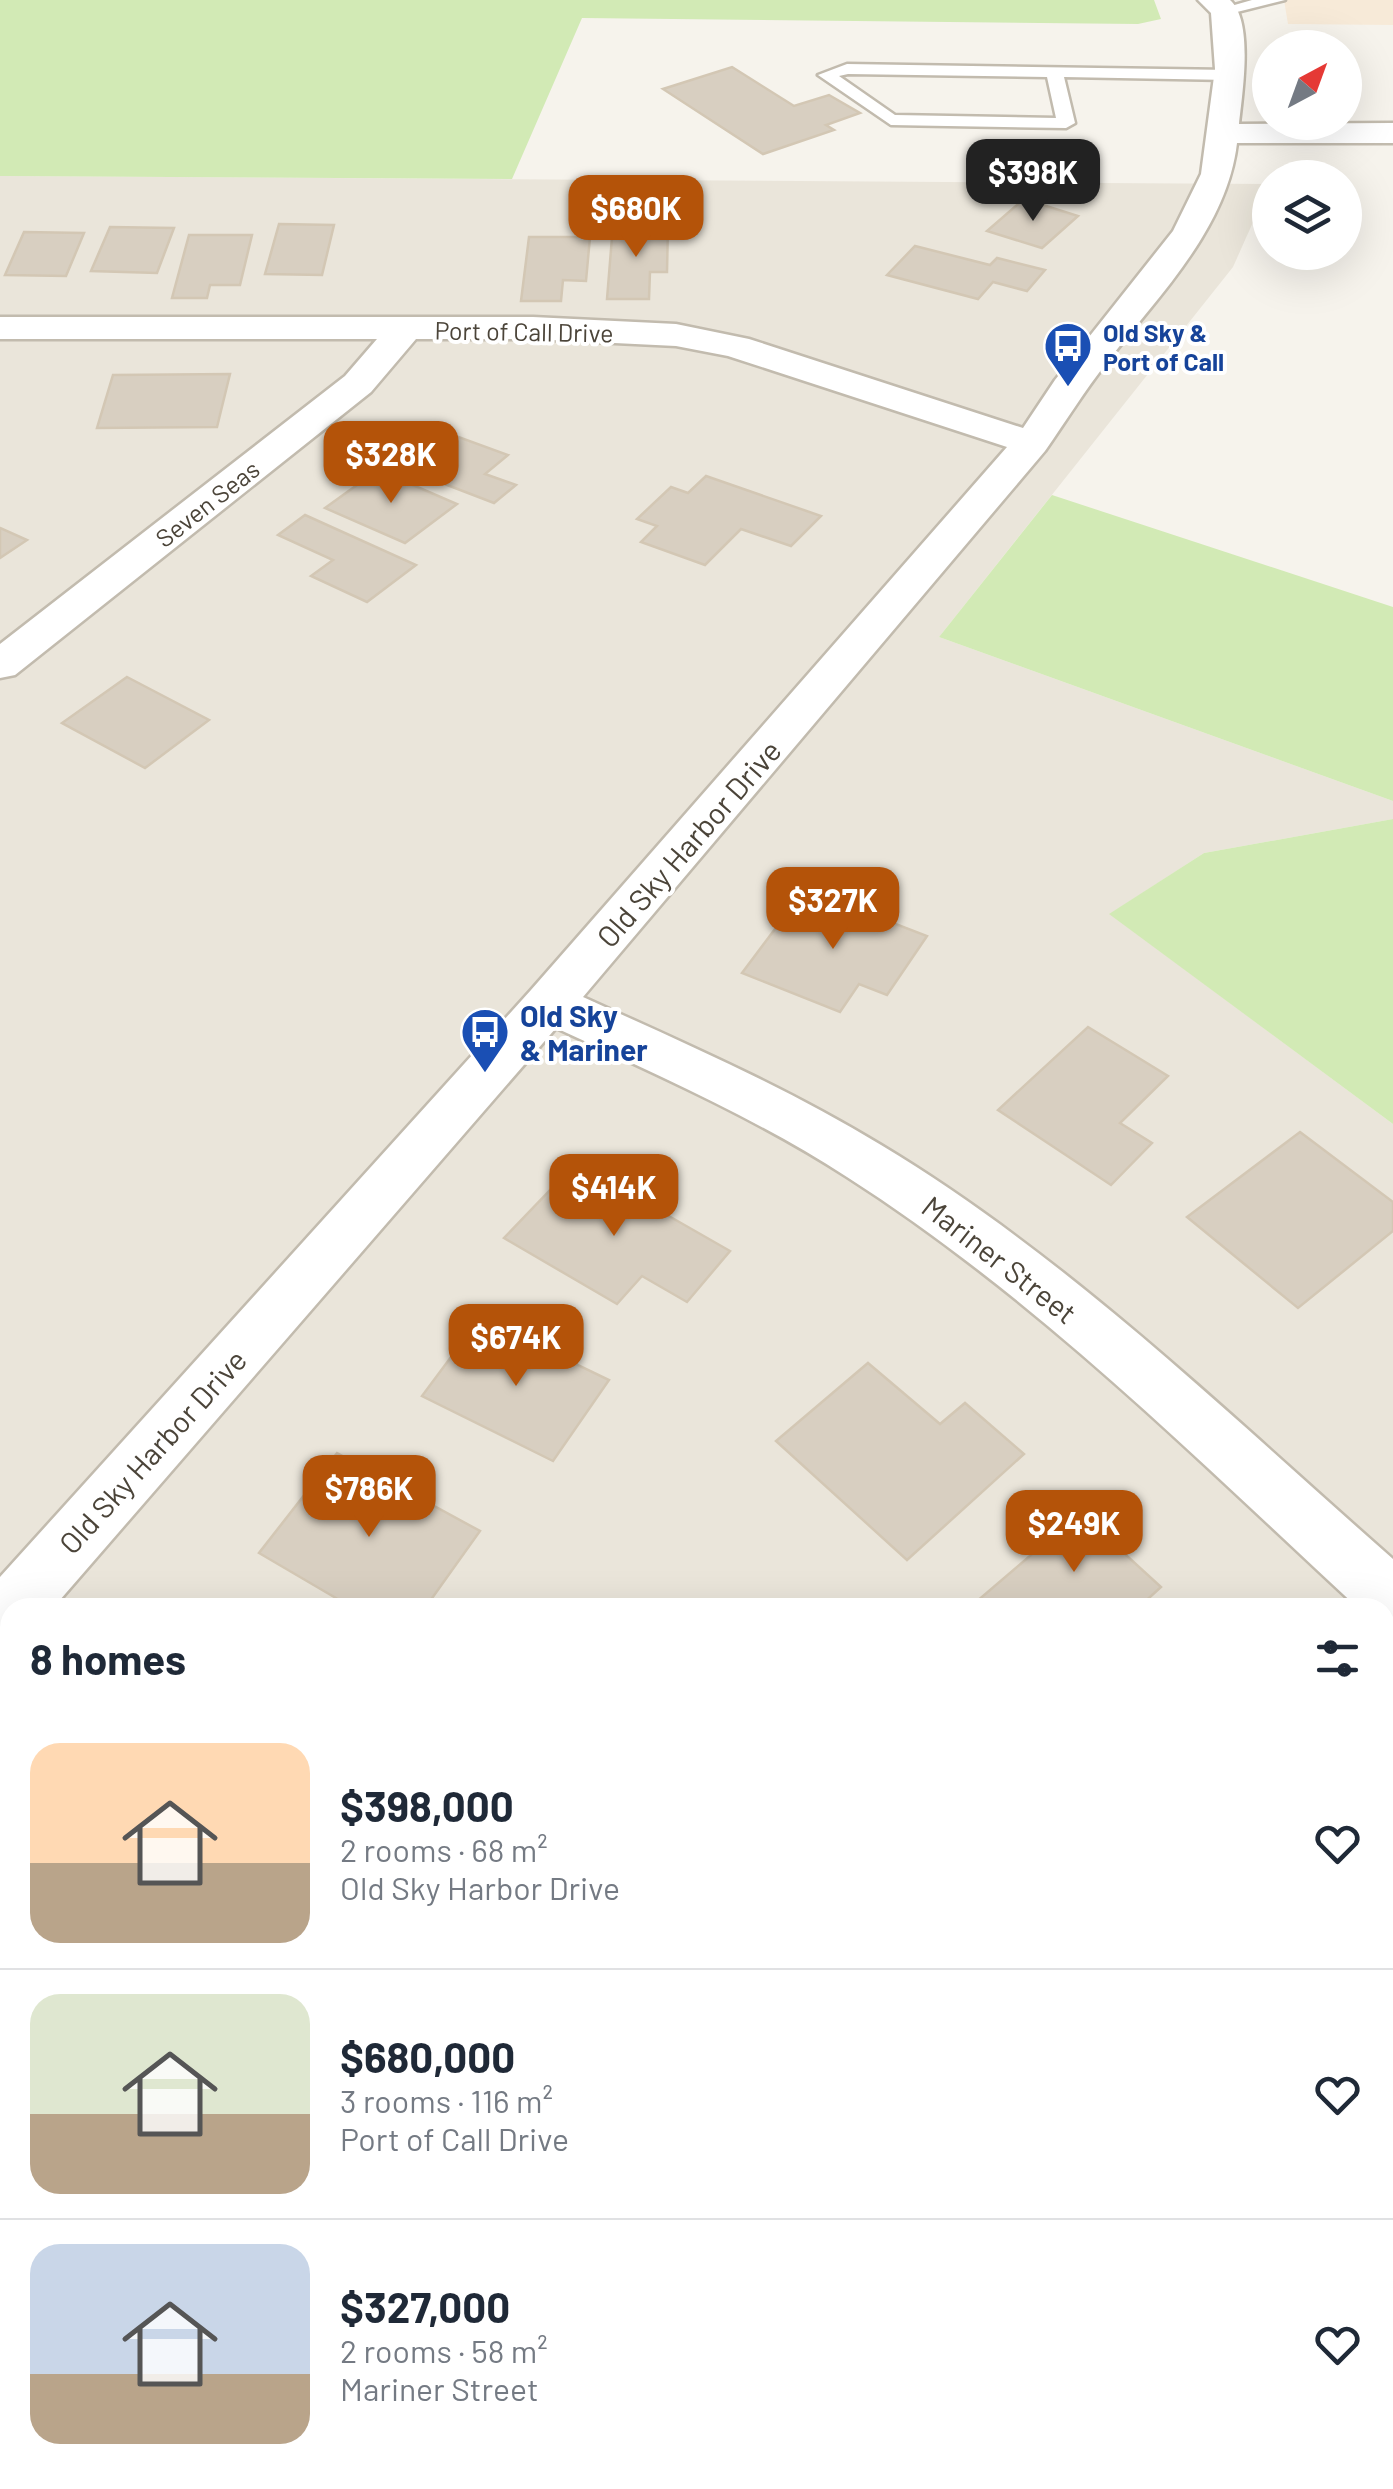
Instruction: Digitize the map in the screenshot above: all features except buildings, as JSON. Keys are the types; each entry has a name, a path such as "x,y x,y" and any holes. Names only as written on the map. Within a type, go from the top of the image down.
{"street":[{"name":"Old Sky Harbor Drive","path":"22,1598 549,1004 1032,443 1068,388 1189,233 1217,174 1229,76 1224,4"},
{"path":"1224,134 1393,133"},
{"name":"Port of Call Drive","path":"0,328 533,328 676,335 736,348 1032,443"},
{"name":"Seven Seas","path":"0,665 358,384 404,330"},
{"name":"Mariner Street","path":"549,1004 760,1101 904,1186 1046,1290 1392,1598"}],"lane":[{"path":"1224,4 1278,0"},
{"path":"1054,71 1066,123 891,120 826,75 847,69 1054,71 1229,76"}],"shaded area":[{"path":"1284,0 1393,0 1393,25 1288,24"},
{"path":"0,176 1252,184 1252,224 1233,267 939,637 1393,801 1393,819 1204,853 1110,914 1393,1124 1393,1598 0,1598"}],"green space":[{"path":"0,0 1154,0 1161,19 1138,24 582,18 512,179 0,176"},
{"path":"1052,495 1393,607 1393,801 939,637"},
{"path":"1393,819 1393,1124 1109,914 1204,853"}],"place":[{"name":"Old Sky & Port of Call","path":"1068,388"},
{"name":"Old Sky & Mariner","path":"485,1074"}]}
